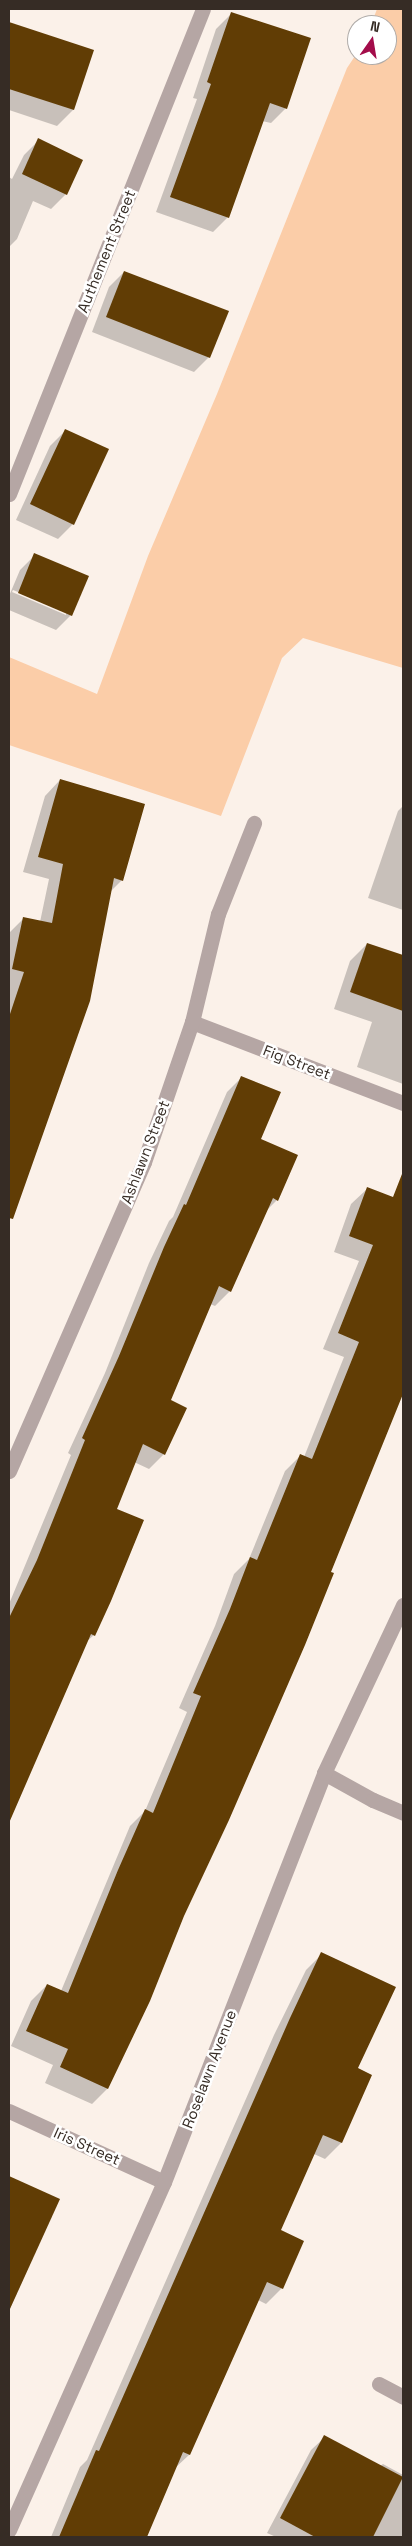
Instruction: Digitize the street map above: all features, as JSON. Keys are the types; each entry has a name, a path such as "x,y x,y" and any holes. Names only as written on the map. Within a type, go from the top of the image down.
{"street":[{"name":"Authement Street","path":"9,494 203,9"},
{"name":"Ashlawn Street","path":"9,1471 144,1162 192,1022 218,914 254,823"},
{"name":"Fig Street","path":"192,1022 403,1103"},
{"name":"Roselawn Avenue","path":"9,2530 164,2182 324,1773 403,1605"},
{"path":"324,1773 373,1800 403,1813"},
{"name":"Iris Street","path":"9,2111 164,2182"},
{"path":"379,2384 403,2397"}],"shaded area":[{"path":"377,9 403,9 403,668 303,638 282,658 221,816 9,745 9,657 97,694 148,556 217,394 347,68 349,65 397,65 397,15 375,15"}],"building":[{"path":"231,12 311,38 287,109 270,103 229,218 170,197 211,84 207,82"},
{"path":"9,22 94,50 74,110 9,89"},
{"path":"38,138 83,160 67,195 22,174"},
{"path":"124,271 229,311 210,358 106,317"},
{"path":"65,429 109,449 74,525 30,504"},
{"path":"34,553 89,576 72,616 18,593"},
{"path":"60,779 145,804 123,881 114,878 90,1001 13,1219 9,1218 9,1017 24,972 12,969 23,917 52,923 63,864 38,857"},
{"path":"367,943 403,955 403,1011 350,992"},
{"path":"241,1076 281,1092 261,1139 298,1155 278,1201 273,1198 231,1292 219,1286 171,1400 187,1408 165,1455 143,1444 117,1509 144,1520 111,1601 95,1636 91,1634 9,1823 9,1618 37,1560 85,1440 82,1438 119,1356 164,1247 184,1204 186,1205"},
{"path":"402,1174 403,1394 331,1572 334,1573 305,1645 229,1820 184,1916 150,2001 108,2089 60,2067 68,2049 26,2031 47,1984 68,1993 145,1809 153,1813 201,1696 193,1693 230,1609 250,1557 257,1560 300,1454 312,1459 359,1342 338,1333 373,1245 349,1236 367,1187 393,1197"},
{"path":"321,1952 396,1987 358,2068 372,2075 342,2143 323,2135 281,2230 304,2241 283,2289 267,2282 190,2455 183,2452 147,2537 59,2537 96,2450 99,2451"},
{"path":"9,2176 60,2199 9,2311"},
{"path":"324,2435 403,2477 373,2537 315,2537 280,2518"}]}
